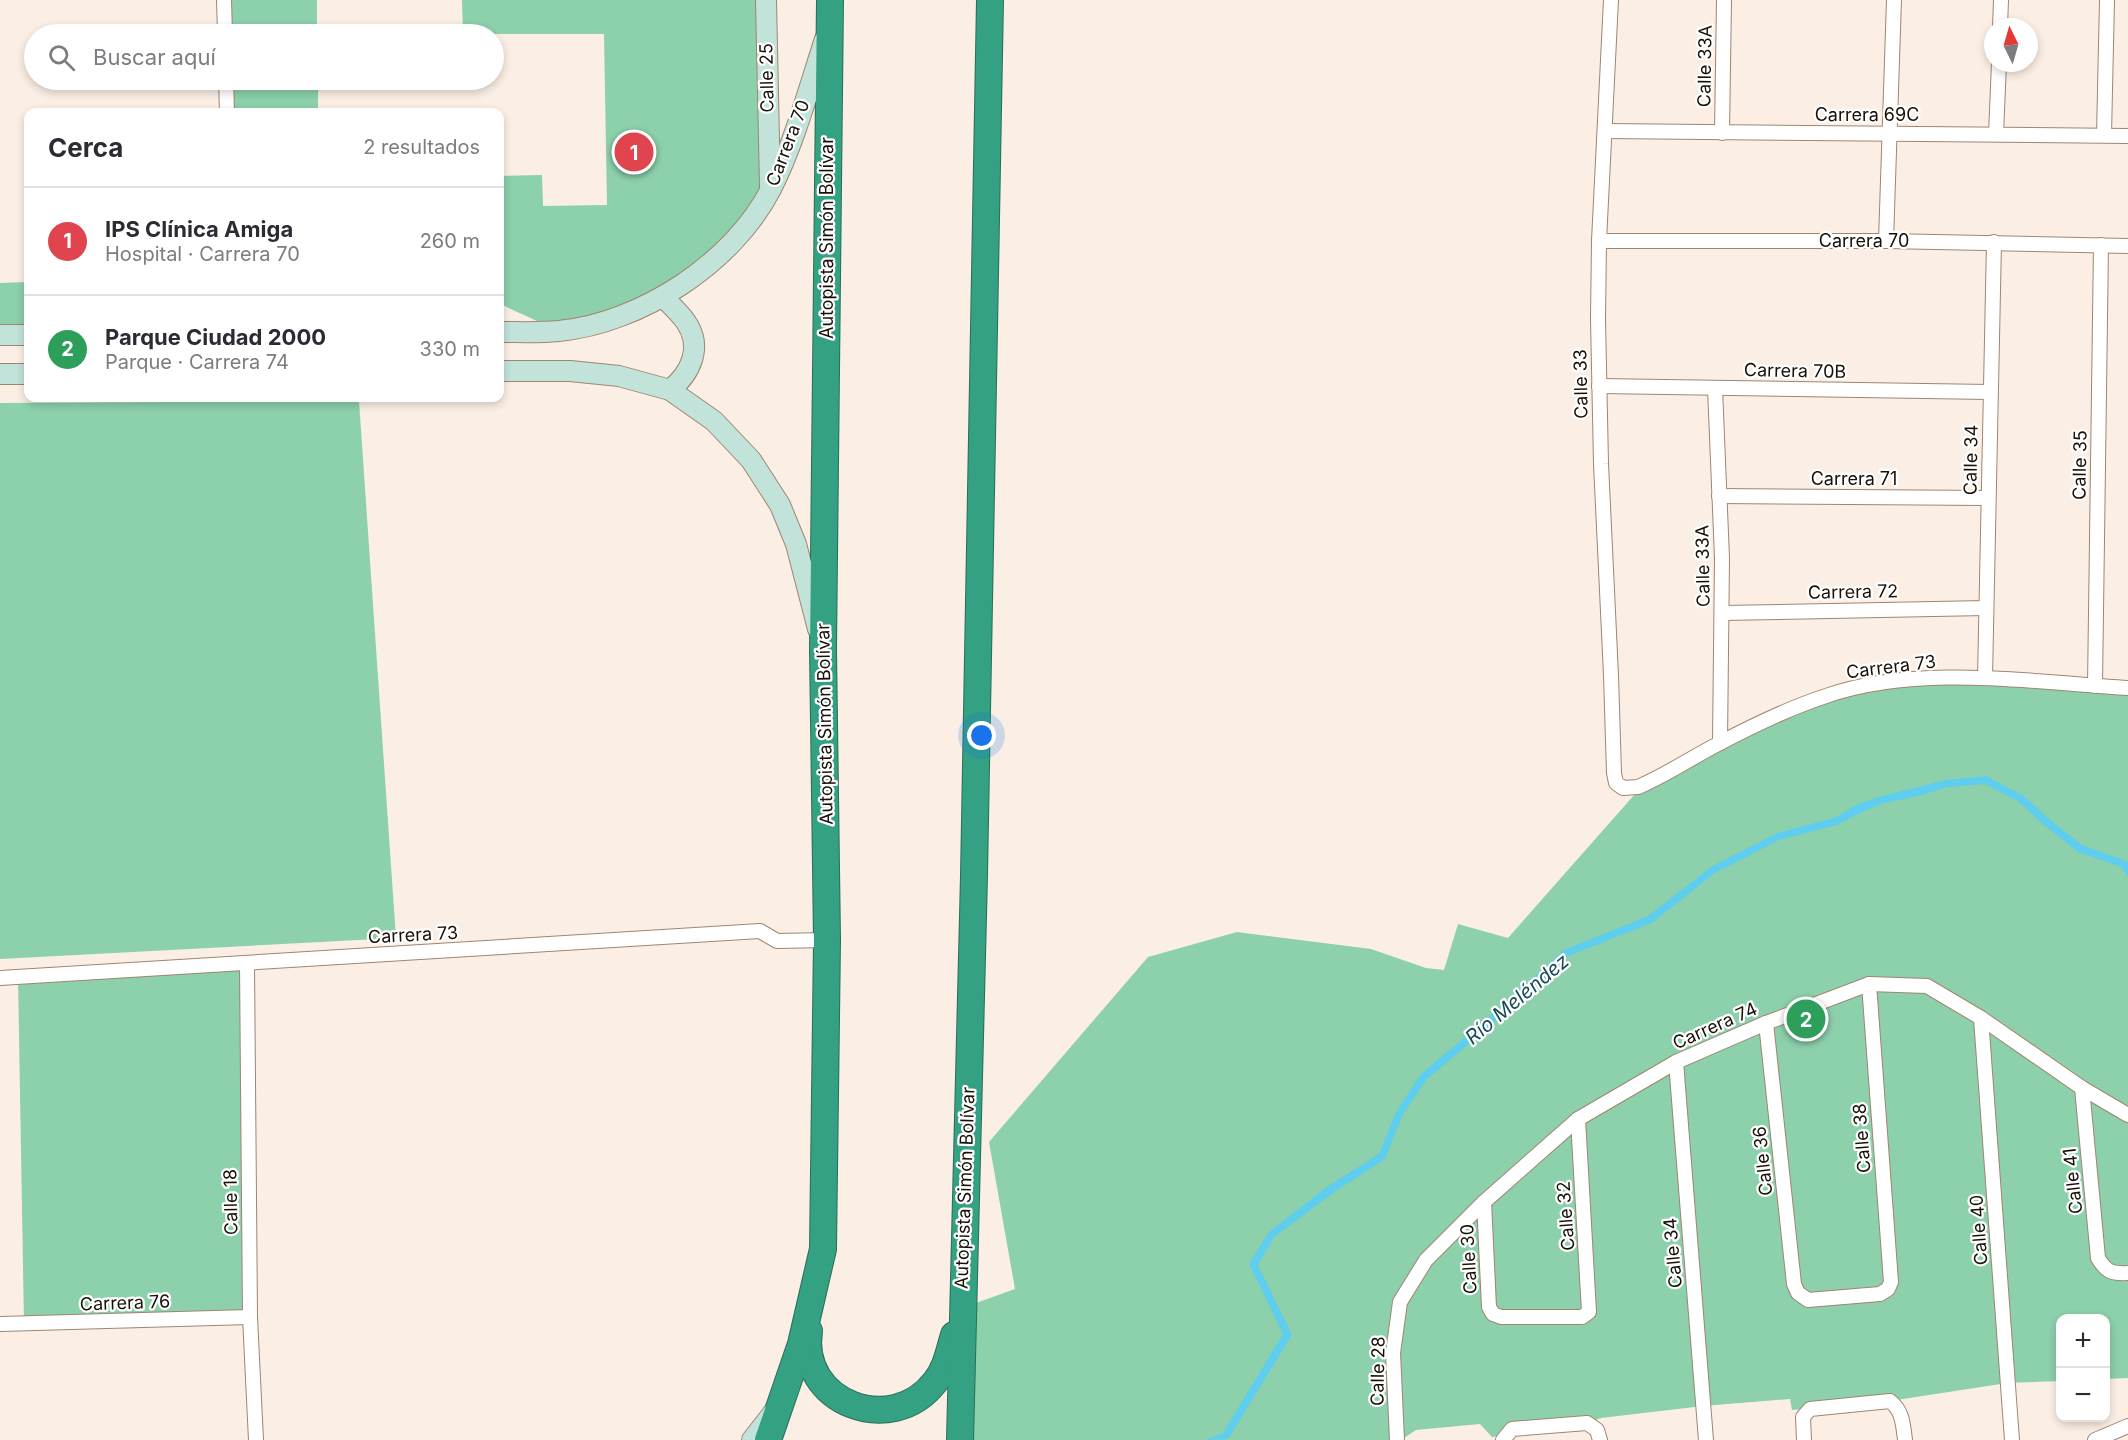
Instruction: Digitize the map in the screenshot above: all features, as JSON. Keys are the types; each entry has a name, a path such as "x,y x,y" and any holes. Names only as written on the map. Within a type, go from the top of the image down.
{"highway":[{"name":"Autopista Simón Bolívar","path":"768,1440 801,1344 823,1249 827,940 823,649 830,0"},
{"name":"Autopista Simón Bolívar","path":"960,1440 974,876 990,0"},
{"path":"818,1275 808,1338 811,1362 816,1373 831,1392 841,1400 863,1409 899,1408 920,1398 936,1381 946,1361 962,1308"}],"street":[{"path":"224,0 225,24"},
{"name":"Calle 25","path":"766,0 765,58 770,191"},
{"name":"Calle 33","path":"1611,0 1599,241 1599,387 1613,767 1614,779 1619,786 1628,789 1643,785"},
{"name":"Calle 33A","path":"1722,133 1724,0"},
{"path":"1887,240 1894,0"},
{"path":"2000,18 2001,0"},
{"path":"2104,135 2107,0"},
{"name":"Carrera 70","path":"504,332 559,331 596,324 634,311 663,297 704,269 740,233 770,191 784,161 829,30"},
{"path":"1996,134 1999,72"},
{"path":"226,90 227,108"},
{"name":"Carrera 69C","path":"1606,131 2128,136"},
{"name":"Carrera 70","path":"1599,241 1887,240 2128,246"},
{"name":"Calle 34","path":"1985,678 1994,242"},
{"name":"Calle 35","path":"2095,686 2101,245"},
{"path":"663,297 686,322 693,336 694,352 691,367 682,380 670,390"},
{"path":"0,335 24,335"},
{"path":"504,371 580,372 620,376 670,390 693,404 721,427 752,460 780,505 796,544 823,649"},
{"path":"0,374 24,374"},
{"name":"Carrera 70B","path":"1599,387 1990,392"},
{"name":"Calle 33A","path":"1715,388 1722,613 1720,743"},
{"name":"Carrera 71","path":"1719,496 1988,498"},
{"name":"Carrera 72","path":"1722,613 1986,608"},
{"name":"Carrera 73","path":"1643,785 1720,743 1806,703 1850,688 1911,680 1985,678 2128,688"},
{"name":"Carrera 73","path":"0,978 760,932 777,940 827,940"},
{"name":"Calle 18","path":"247,963 250,1317 256,1440"},
{"name":"Carrera 74","path":"1400,1302 1426,1260 1484,1202 1578,1119 1676,1062 1766,1023 1869,984 1927,986 1982,1018 2082,1088 2128,1115"},
{"name":"Calle 38","path":"1798,1293 1808,1300 1880,1294 1888,1289 1891,1282 1869,984"},
{"name":"Calle 40","path":"1982,1018 2012,1440"},
{"name":"Calle 36","path":"1766,1023 1794,1284 1798,1293"},
{"name":"Calle 34","path":"1676,1062 1706,1440"},
{"name":"Calle 41","path":"2082,1088 2098,1258 2104,1269 2114,1274 2128,1273"},
{"name":"Calle 32","path":"1493,1314 1501,1317 1582,1317 1589,1312 1578,1119"},
{"name":"Calle 30","path":"1484,1202 1489,1307 1493,1314"},
{"name":"Calle 28","path":"1397,1440 1393,1353 1400,1302"},
{"name":"Carrera 76","path":"0,1324 250,1317"},
{"path":"1804,1440 1803,1417 1810,1409 1890,1401 1897,1406 1901,1414 1905,1440"},
{"path":"752,1440 781,1404"},
{"path":"1504,1438 1512,1429 1587,1423 1598,1435"},
{"path":"2096,1440 2128,1426"}],"green space":[{"path":"224,0 317,0 317,24 225,24"},
{"path":"462,0 766,0 770,191 740,233 663,297 559,331 504,306 504,176 542,175 543,206 607,205 604,34 504,34 504,24 463,24"},
{"path":"226,90 318,90 318,108 227,108"},
{"path":"24,282 24,335 0,335 0,283"},
{"path":"359,402 396,938 0,959 0,403"},
{"path":"1892,681 2128,688 2128,1378 2110,1379 2110,1314 2056,1314 2056,1381 2007,1383 1890,1401 1792,1410 1790,1399 1703,1406 1601,1418 1587,1423 1492,1437 1480,1424 1416,1430 1401,1440 960,1440 962,1308 1015,1289 989,1142 1148,957 1237,932 1371,949 1426,968 1444,970 1458,924 1508,938 1643,785 1759,724"},
{"path":"247,963 250,1317 24,1324 18,977"}],"water":[{"name":"Río Meléndez","path":"1986,776 2024,796 2082,845 2126,861 2128,877 2121,867 2078,852 2019,802 1985,784 1947,787 1919,796 1884,803 1837,825 1779,840 1715,873 1652,923 1568,956 1426,1080 1402,1116 1385,1159 1333,1193 1274,1237 1258,1265 1292,1335 1228,1439 1205,1440 1223,1433 1283,1334 1249,1264 1269,1232 1328,1186 1379,1154 1396,1112 1420,1075 1564,950 1648,916 1711,867 1777,833 1834,818 1858,804 1882,796 1946,780"}],"place":[{"name":"IPS Clínica Amiga","path":"634,152"},
{"name":"Parque Ciudad 2000","path":"1806,1019"}]}
